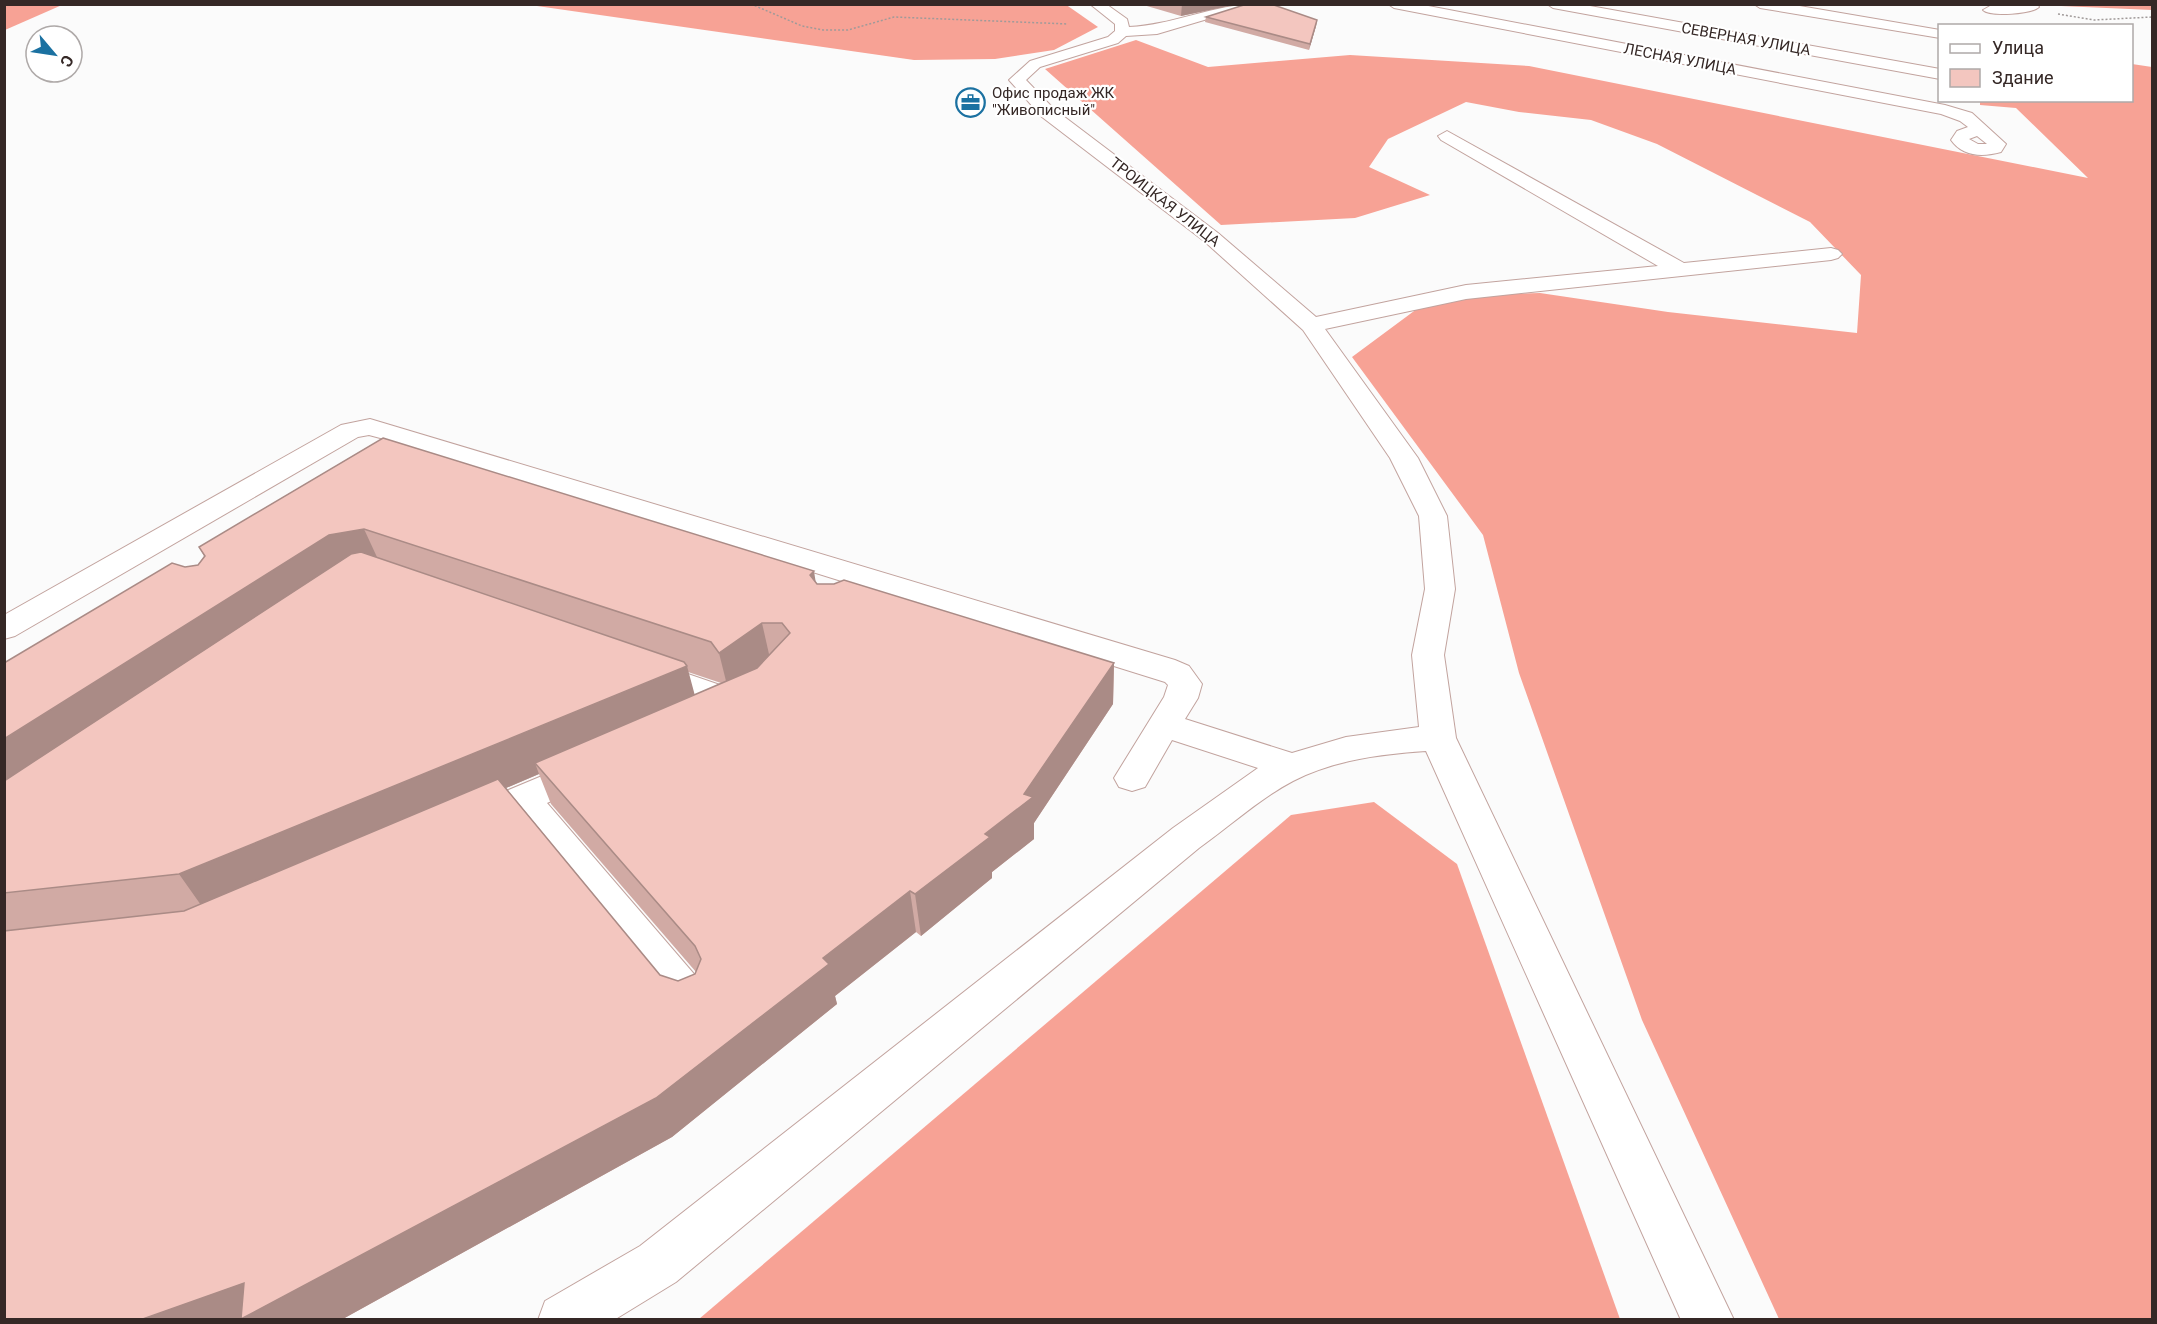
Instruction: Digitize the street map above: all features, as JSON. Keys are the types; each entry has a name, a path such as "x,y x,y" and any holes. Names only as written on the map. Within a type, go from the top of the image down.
{"street":[{"path":"1096,4 1122,27 1157,30 1252,4"},
{"name":"ЛЕСНАЯ УЛИЦА","path":"1394,4 1933,107 1972,123"},
{"name":"СЕВЕРНАЯ УЛИЦА","path":"1553,4 1938,74"},
{"path":"1760,4 1938,34"},
{"path":"1990,10 2029,6"},
{"name":"ТРОИЦКАЯ УЛИЦА","path":"1122,27 1113,40 1035,64 1017,80 1048,113 1211,237 1311,325 1404,458 1433,516 1440,589 1428,655 1438,738 1707,1320"},
{"path":"1447,135 1678,268"},
{"path":"1311,325 1466,292 1678,268 1831,254"},
{"path":"4,629 350,431 370,427 1178,674 1185,684 1181,698 1132,778"},
{"path":"339,478 406,437"},
{"path":"849,601 870,579"},
{"path":"620,662 708,693 721,712"},
{"path":"1164,725 1292,766"},
{"path":"564,1320 658,1264 1186,838 1256,788 1292,766 1357,746 1438,738"},
{"path":"449,830 616,758"},
{"path":"522,799 691,1000"}],"path":[{"path":"751,4 802,26 823,30 848,30 894,17 1122,27"},
{"path":"2029,6 2047,13 2094,20 2152,17"}],"shaded area":[{"path":"5,4 62,4 62,5 5,30"},
{"path":"1065,4 1098,27 1054,50 995,59 914,60 530,5"},
{"path":"2058,5 2152,5 2152,10 2061,6"},
{"path":"1136,40 1208,67 1350,55 1529,66 2088,178 2016,108 1980,105 1980,102 2133,102 2133,64 2152,67 2152,1319 1779,1319 1642,1020 1519,673 1483,535 1352,357 1433,297 1540,293 1668,312 1857,333 1861,275 1810,222 1657,144 1591,120 1519,112 1466,102 1388,139 1369,167 1430,195 1355,218 1221,225 1045,69"},
{"path":"1374,802 1457,864 1620,1319 699,1319 1291,815"}],"building":[{"path":"1247,4 1271,4 1317,20 1310,44 1206,17"},
{"path":"383,438 814,571 810,575 817,584 834,584 844,580 1114,663 1024,794 1033,797 985,834 990,837 915,894 910,891 823,958 829,964 656,1098 241,1319 244,1283 140,1320 4,1320 4,931 184,911 498,779 660,975 678,981 695,974 701,959 695,946 535,763 757,668 790,633 782,623 762,623 719,653 711,642 364,529 329,535 4,739 4,663 172,563 185,567 198,565 205,556 199,547"},
{"path":"361,552 684,662 687,666 179,874 4,893 4,781 351,554"}],"place":[{"name":"Офис продаж ЖК \"Живописный\"","path":"971,102"}]}
